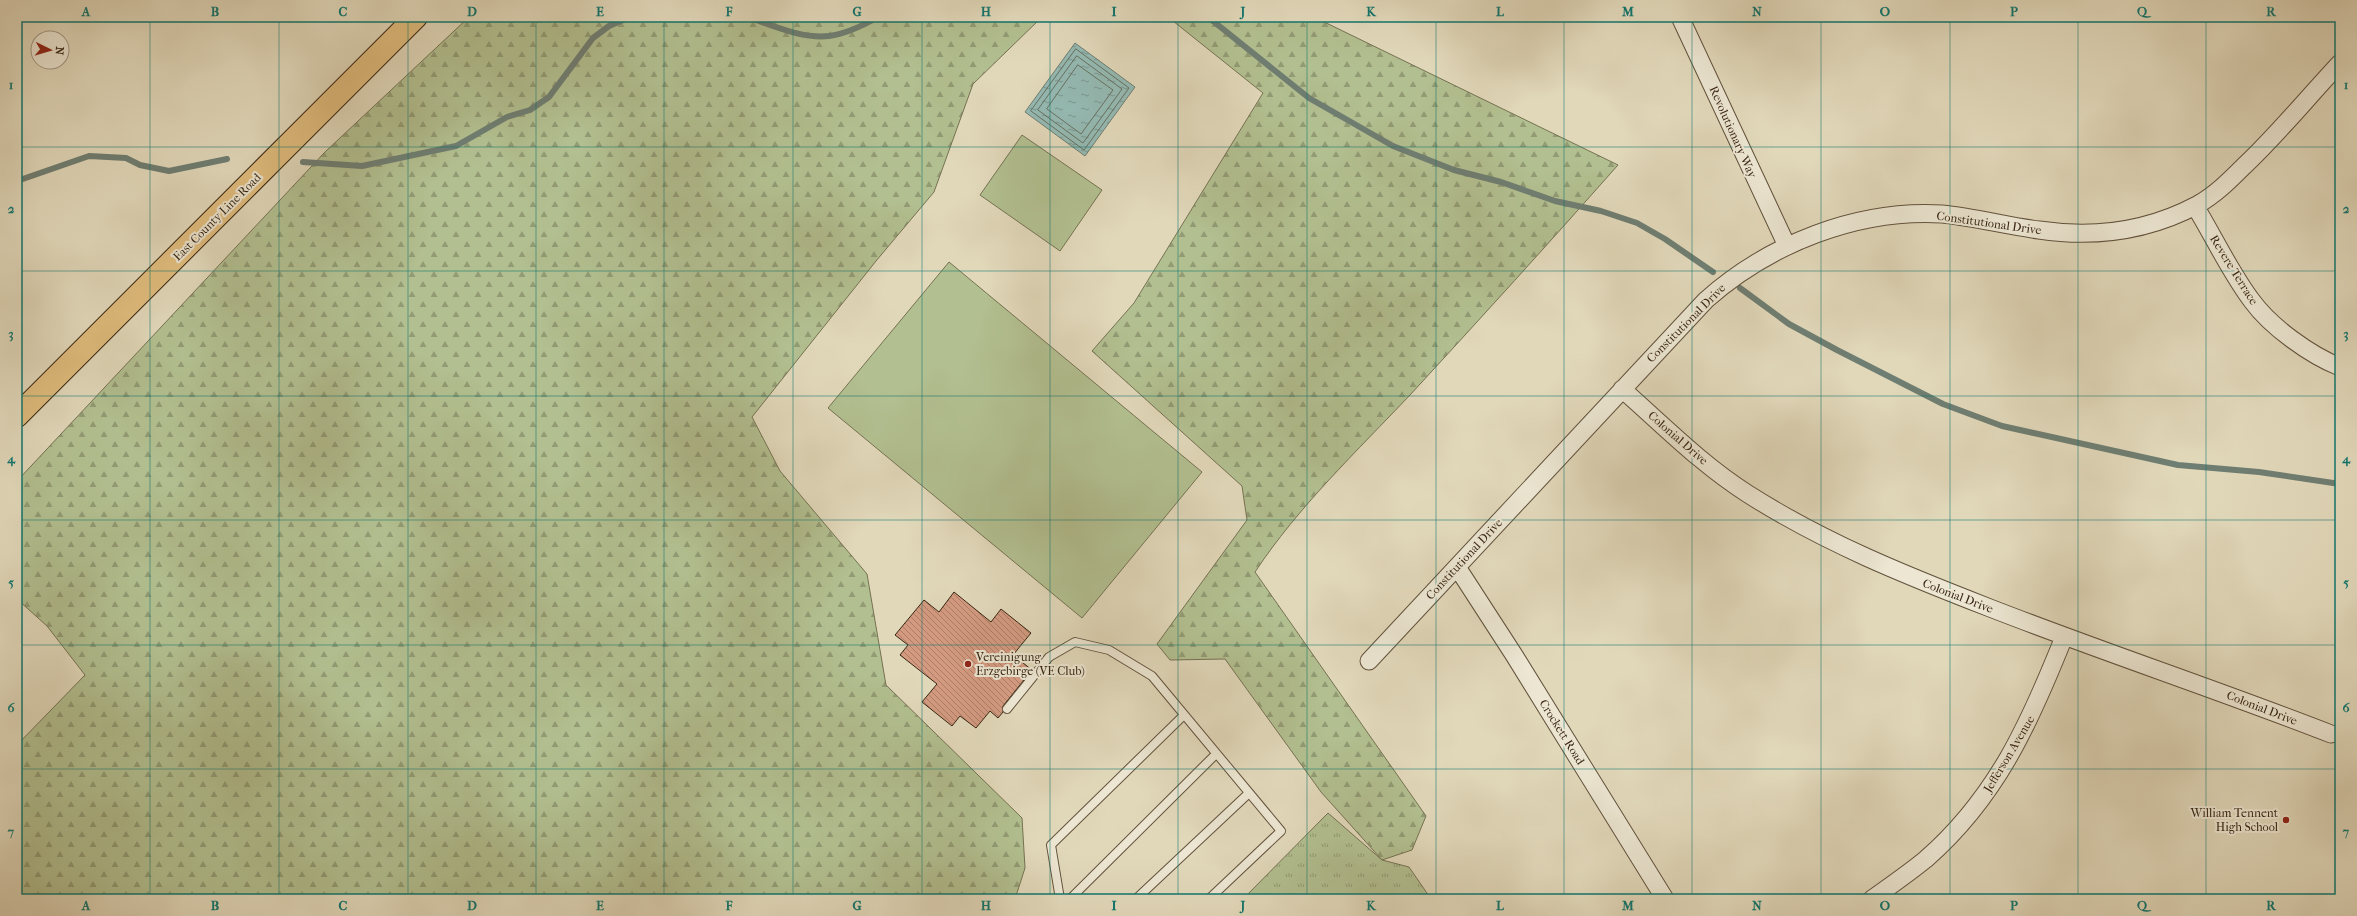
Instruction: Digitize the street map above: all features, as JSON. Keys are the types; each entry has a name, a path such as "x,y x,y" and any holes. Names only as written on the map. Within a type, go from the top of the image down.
{"main road":[{"name":"East County Line Road","path":"17,416 416,17"}],"street":[{"name":"Revolutionary Way","path":"1680,17 1787,246"},
{"name":"Constitutional Drive","path":"1369,661 1622,389 1723,285 1752,264 1787,246 1837,227 1871,220 1917,214 1944,215 2039,230 2082,233 2118,232 2148,225 2195,206 2220,189 2266,146 2340,63"},
{"name":"Revere Terrace","path":"2195,206 2252,302 2310,352 2340,366"},
{"name":"Colonial Drive","path":"1622,389 1721,475 1747,494 1821,537 1884,567 2064,637 2238,698 2331,734"},
{"name":"Crockett Road","path":"1457,567 1514,655 1665,899"},
{"name":"Jefferson Avenue","path":"1872,899 1926,858 1969,814 1984,796 2009,758 2033,713 2064,637"}],"lane":[{"path":"1007,709 1049,657 1075,642 1109,650 1152,676 1281,831 1209,899"},
{"path":"1060,899 1051,845 1184,714"},
{"path":"1070,899 1216,754"},
{"path":"1136,899 1249,793"}],"green space":[{"path":"469,17 1042,17 973,84 934,192 876,261 752,417 780,471 867,574 886,685 1022,818 1025,868 1015,899 17,899 17,745 85,675 47,626 17,599 17,481 325,152"},
{"path":"1168,17 1314,17 1618,165 1541,252 1410,395 1309,502 1255,572 1426,816 1412,850 1382,860 1321,792 1225,659 1170,660 1157,644 1247,520 1242,486 1092,351 1134,303 1263,93"},
{"path":"1022,135 1102,190 1060,251 980,195"},
{"path":"949,262 1202,472 1082,618 828,408"},
{"path":"1328,813 1382,860 1409,867 1431,899 1243,899"}],"water":[{"path":"1075,43 1135,87 1085,156 1025,112"}],"building":[{"name":"Vereinigung Erzgebirge (VE Club)","path":"954,592 991,622 1001,609 1031,633 1013,655 1032,670 1003,706 1003,712 998,718 990,711 976,728 960,716 952,726 922,702 937,684 900,655 908,645 895,635 924,600 939,612"}],"waterway":[{"path":"303,162 362,166 456,146 507,117 530,110 549,97 593,38 609,26 630,17"},
{"path":"747,17 787,31 818,36 829,36 848,31 878,17"},
{"path":"1208,17 1309,98 1393,146 1454,170 1501,182 1555,201 1601,211 1637,223 1665,239 1713,272"},
{"path":"17,181 89,156 126,158 140,165 169,171 227,159"},
{"path":"1740,288 1789,324 1837,350 1943,404 2002,426 2178,465 2259,472 2340,484"}],"place":[{"name":"Vereinigung Erzgebirge (VE Club)","path":"968,664"},
{"name":"William Tennent High School","path":"2286,820"}]}
